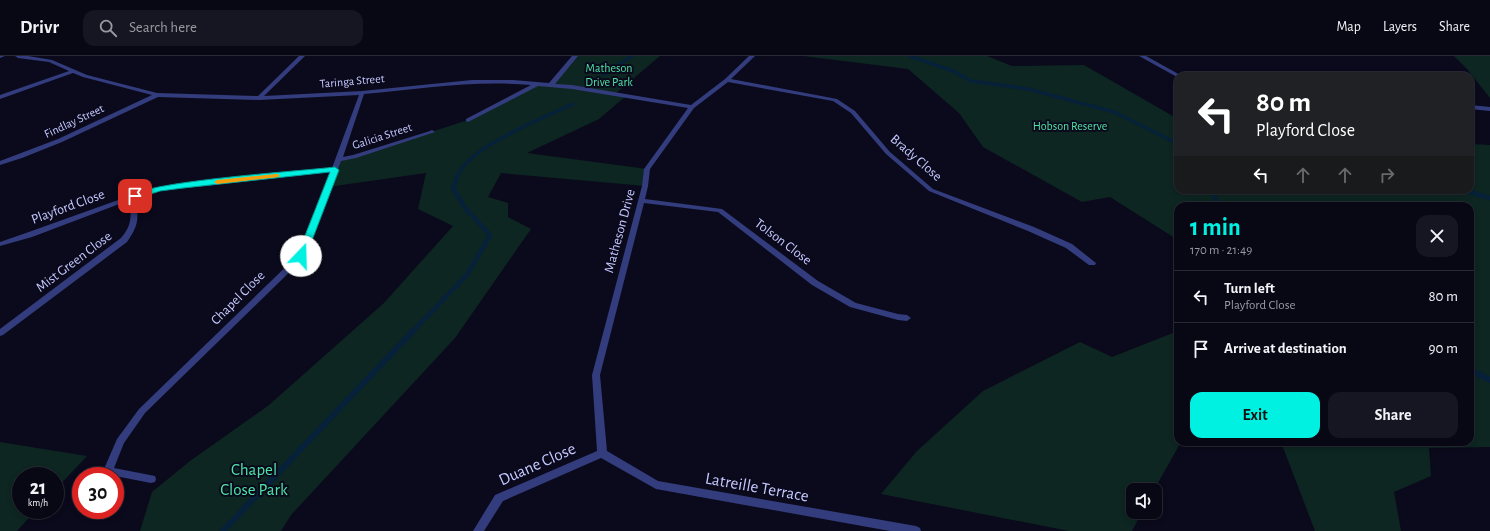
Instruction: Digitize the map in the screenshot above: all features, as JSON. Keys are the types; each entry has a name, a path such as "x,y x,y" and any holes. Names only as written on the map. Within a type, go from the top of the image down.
{"street":[{"name":"Taringa Street","path":"18,56 50,61 106,83 157,95 259,98 362,93 472,82 513,82 551,85 692,107"},
{"path":"259,98 302,56"},
{"path":"551,85 575,56"},
{"name":"Matheson Drive","path":"602,452 596,375 641,201 647,170 692,107 727,80 752,56"},
{"path":"1142,56 1152,58 1174,73"},
{"path":"0,96 74,71"},
{"name":"Brady Close","path":"727,80 835,100 853,112 888,153 931,190 1063,243 1071,247 1092,263"},
{"path":"468,120 538,84"},
{"name":"Chapel Close","path":"108,467 120,442 142,411 301,256 335,170 362,93"},
{"name":"Findlay Street","path":"0,163 21,157 59,141 157,95"},
{"path":"1474,107 1490,109"},
{"name":"Galicia Street","path":"338,160 354,157 432,132"},
{"name":"Playford Close","path":"0,244 29,235 123,200 159,189 335,170"},
{"name":"Mist Green Close","path":"0,333 124,240 134,228 136,216 134,207 123,200"},
{"name":"Tolson Close","path":"641,201 720,210 815,283 840,298 853,305 907,318"},
{"name":"Duane Close","path":"478,531 499,498 602,452"},
{"name":"Latreille Terrace","path":"602,452 656,486 916,531"},
{"path":"124,475 151,478"}],"green space":[{"name":"Chapel Close Park","path":"575,56 660,56 615,94 626,96 599,119 527,153 647,169 645,186 501,173 488,197 508,203 508,217 531,229 455,338 291,515 281,531 140,531 152,492 190,461 269,405 384,303 453,226 418,209 426,173 328,187 338,160 354,157 468,120 538,84 551,85"},
{"name":"Hobson Reserve","path":"803,56 987,56 1012,66 1084,65 1174,117 1174,194 1474,194 1474,144 1490,145 1490,447 1429,448 1431,476 1394,492 1401,531 1315,531 1283,446 1474,446 1474,202 1174,202 1174,237 1110,197 1082,202 983,147 959,113 908,69"},
{"path":"1454,56 1490,56 1490,98 1474,78 1474,72 1469,72"},
{"path":"1174,333 1174,446 1179,446 1158,483 1126,483 1126,519 1138,519 1132,531 1069,531 881,494 917,451 983,391 1080,342 1112,357"},
{"path":"0,442 87,456 77,467 72,467 72,472 64,480 64,467 12,467 12,519 28,519 17,531 0,531"}],"waterway":[{"path":"603,75 632,56"},
{"path":"910,56 953,71 971,81 1028,89 1114,112 1174,142"},
{"path":"457,177 463,166 475,155 490,145 526,125 573,104"},
{"path":"412,332 467,275 490,235 465,208 453,188 457,176"},
{"path":"1474,193 1490,198"},
{"path":"1213,194 1217,202"},
{"path":"223,531 413,331"},
{"path":"1474,372 1490,380"}],"slow traffic":[{"path":"217,182 276,176"}],"route":[{"path":"135,196 159,189 335,170 301,256"}],"park label":[{"name":"Matheson Drive Park","path":"609,75"}]}
